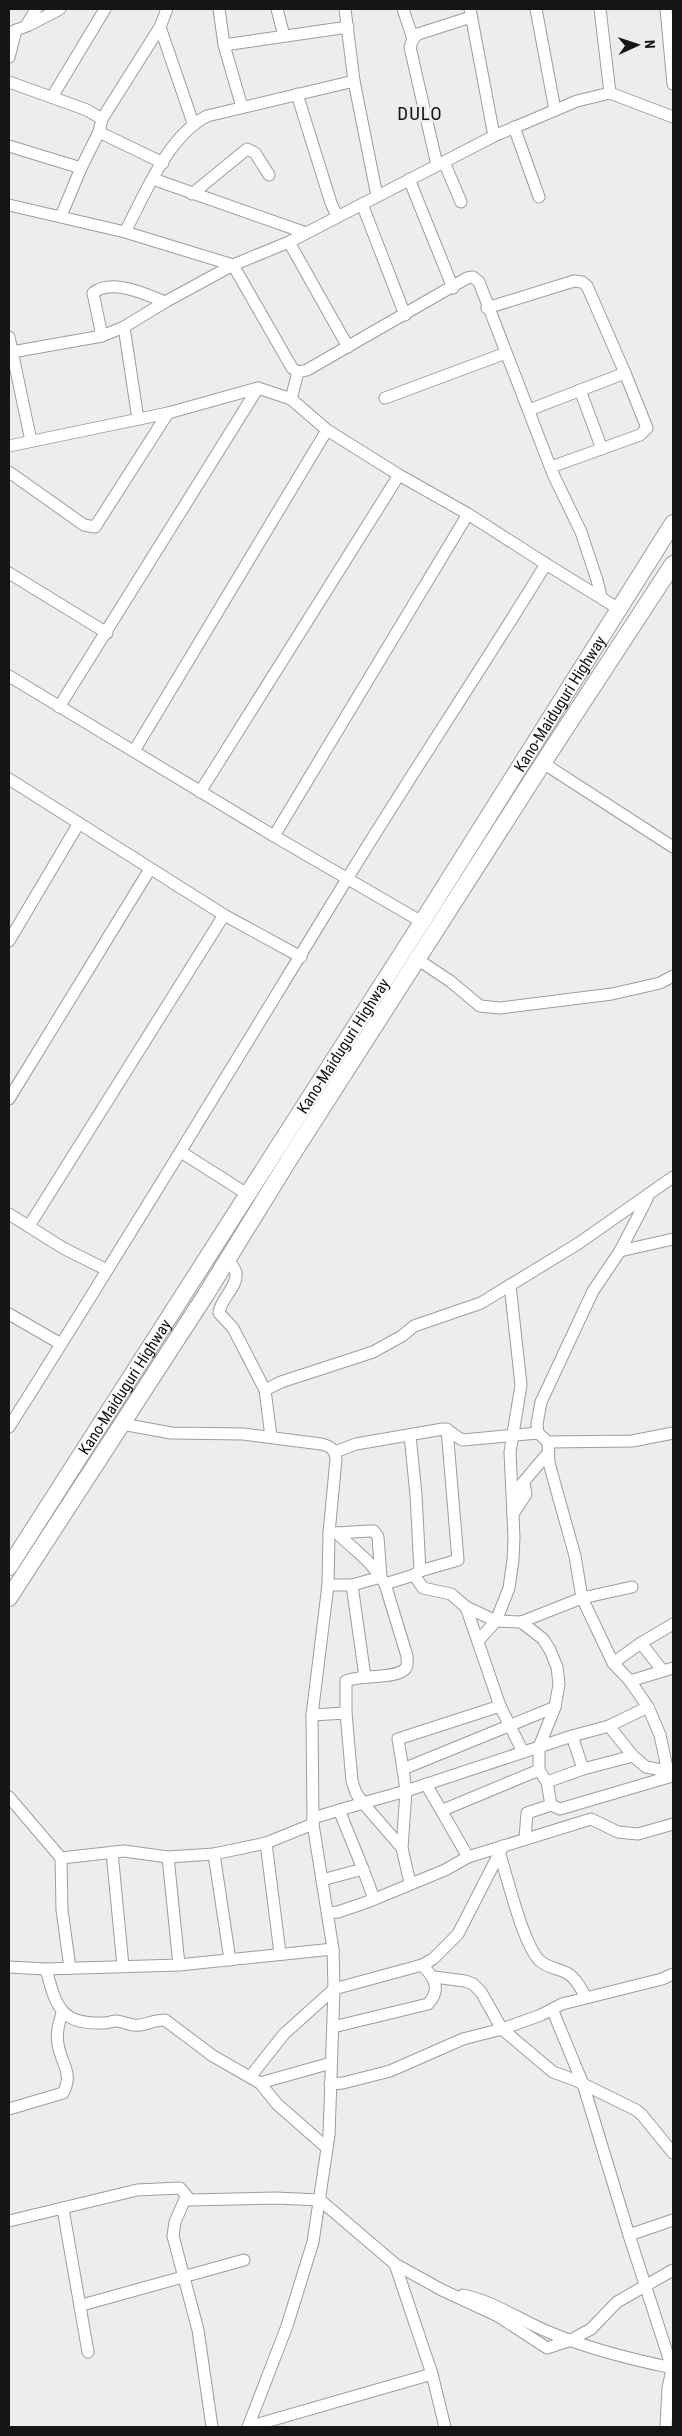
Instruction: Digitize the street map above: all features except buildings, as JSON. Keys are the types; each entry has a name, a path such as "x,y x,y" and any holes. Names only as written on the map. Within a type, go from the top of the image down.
{"highway":[{"name":"Kano-Maiduguri Highway","path":"9,1567 422,922 673,523"},
{"name":"Kano-Maiduguri Highway","path":"9,1598 60,1516 122,1424 228,1259 417,959 673,564"}],"street":[{"path":"9,57 17,30 36,9"},
{"path":"17,30 60,9"},
{"path":"52,97 105,9"},
{"path":"61,216 81,168 99,132 102,119 160,27 168,9"},
{"path":"219,9 224,45 242,107"},
{"path":"277,9 284,36"},
{"path":"345,9 354,81 377,196"},
{"path":"402,9 413,39"},
{"path":"536,9 555,110"},
{"path":"600,9 610,93"},
{"path":"667,9 673,84"},
{"path":"461,202 441,163 410,47 413,39 418,34 470,13 494,136"},
{"path":"160,27 192,123"},
{"path":"224,45 348,27"},
{"path":"125,232 153,179 192,123 208,116 242,107 354,81"},
{"path":"9,82 52,97 102,119"},
{"path":"12,352 102,336 124,327 233,265 289,242 494,136 555,110 610,93 673,117"},
{"path":"297,94 337,216"},
{"path":"514,127 538,197"},
{"path":"99,132 163,163"},
{"path":"9,146 81,168"},
{"path":"192,194 247,149 255,153 269,175"},
{"path":"153,179 306,233"},
{"path":"409,179 453,288"},
{"path":"362,204 405,315"},
{"path":"9,206 61,216 125,232 233,265 286,360 298,372"},
{"path":"289,242 348,347"},
{"path":"298,372 307,370 453,288 467,278 473,277 478,282 551,467 581,532 598,580 601,596"},
{"path":"487,308 574,281 582,282 587,286 625,373 647,428 640,435 551,467"},
{"path":"102,336 93,293 99,288 116,287 131,290 165,302"},
{"path":"124,327 138,419"},
{"path":"9,337 31,441"},
{"path":"386,398 506,353"},
{"path":"291,399 298,372"},
{"path":"529,410 625,373"},
{"path":"9,446 168,413 258,388 291,399 327,430 399,475 468,514 619,609"},
{"path":"59,707 107,633 258,388"},
{"path":"580,390 602,449"},
{"path":"9,472 84,525 95,527 168,413"},
{"path":"134,751 327,430"},
{"path":"200,792 399,475"},
{"path":"274,836 468,514"},
{"path":"9,1427 181,1152 240,1052 301,957 348,878 546,564"},
{"path":"9,573 107,633"},
{"path":"9,676 200,792 422,922"},
{"path":"543,763 673,848"},
{"path":"10,782 150,870 301,957"},
{"path":"9,941 79,824"},
{"path":"9,1099 150,870"},
{"path":"29,1226 224,914"},
{"path":"417,959 450,981 480,1006 500,1008 612,994 660,983 673,983"},
{"path":"660,983 673,976"},
{"path":"181,1152 247,1194"},
{"path":"265,1390 281,1382 373,1352 402,1336 414,1326 470,1308 579,1243 673,1177"},
{"path":"649,1195 620,1250 593,1290 541,1402 537,1424 538,1433 548,1447 556,1495 579,1572 582,1598 613,1664 630,1681 648,1707 660,1735 670,1775"},
{"path":"9,1214 63,1248 107,1270"},
{"path":"620,1250 673,1239"},
{"path":"228,1259 236,1273 234,1282 220,1306 219,1313 233,1328 265,1390 271,1437"},
{"path":"478,1641 496,1621 509,1588 513,1560 510,1452 521,1385 510,1285"},
{"path":"9,1314 61,1344"},
{"path":"122,1424 171,1433 271,1437 330,1446 335,1452 333,1533 312,1715 313,1821 333,1949 333,2027 327,2148 313,2242 287,2326 248,2427"},
{"path":"447,1429 456,1438 476,1441 538,1433"},
{"path":"335,1452 356,1444 447,1429"},
{"path":"328,1585 352,1585 383,1581 458,1560 447,1429"},
{"path":"548,1447 632,1442 673,1433"},
{"path":"410,1434 416,1495 417,1573 422,1588 445,1591 466,1607 496,1621 521,1622 582,1598 632,1586"},
{"path":"513,1514 515,1492 524,1483 548,1447"},
{"path":"333,1533 370,1531 376,1533 383,1581 407,1656 407,1666 404,1670 387,1676 365,1677 346,1681 346,1713 352,1781 356,1793 402,1848"},
{"path":"333,1533 365,1556 383,1581"},
{"path":"352,1585 365,1677"},
{"path":"466,1607 507,1725 523,1752"},
{"path":"521,1622 543,1639 557,1667 559,1684 554,1707 539,1747 539,1770 548,1782 551,1805"},
{"path":"613,1664 641,1643 673,1624"},
{"path":"630,1681 668,1669 641,1643"},
{"path":"410,1883 402,1848 406,1791 398,1739 500,1706"},
{"path":"403,1768 429,1760 507,1725 554,1707"},
{"path":"61,1858 85,1857 124,1851 168,1856 214,1854 266,1843 339,1810 406,1791 572,1736 609,1726 648,1707"},
{"path":"312,1715 346,1713"},
{"path":"609,1726 633,1756 646,1767 670,1775"},
{"path":"572,1736 583,1769"},
{"path":"548,1782 583,1769 633,1756"},
{"path":"429,1760 429,1783 468,1857"},
{"path":"443,1810 539,1770"},
{"path":"525,1838 527,1813 551,1805 560,1808 670,1775"},
{"path":"9,1798 61,1858 62,1910 70,1968"},
{"path":"339,1810 374,1899"},
{"path":"328,1912 338,1912 374,1899 445,1870 468,1857 502,1850 525,1838 591,1819 618,1832 626,1833 644,1832 673,1824"},
{"path":"266,1843 280,1953"},
{"path":"250,2077 284,2034 334,1990 422,1965 433,1959 458,1934 502,1850"},
{"path":"502,1850 521,1923 533,1953 548,1967 574,1978 586,1997"},
{"path":"112,1852 123,1966"},
{"path":"214,1854 230,1960"},
{"path":"168,1856 179,1965"},
{"path":"322,1880 363,1869"},
{"path":"9,1967 46,1969 179,1965 333,1949"},
{"path":"422,1965 434,1977 465,1981 473,1984 481,1992 502,2029 553,2072 584,2084 642,2115 673,2153"},
{"path":"46,1969 54,2000 62,2013 79,2020 104,2023 115,2021 138,2026 157,2020 165,2020 213,2056 260,2083 277,2104 327,2148"},
{"path":"330,2084 343,2083 390,2070 463,2039 502,2029 552,2010 562,2004 662,1979 673,1974"},
{"path":"333,2027 428,2004 434,1992 434,1977"},
{"path":"552,2010 584,2084 629,2235 673,2367 666,2404 666,2427"},
{"path":"9,2109 63,2093 66,2088 69,2079 58,2045 58,2028 62,2013"},
{"path":"260,2083 331,2063"},
{"path":"9,2221 137,2190 180,2188 190,2200 275,2198 320,2200 395,2264 442,2290 498,2316 546,2348 570,2340 591,2329 617,2302 673,2270"},
{"path":"186,2197 175,2222 173,2236 182,2276 198,2330 212,2427"},
{"path":"63,2208 82,2305 88,2352"},
{"path":"629,2235 673,2220"},
{"path":"82,2305 244,2260"},
{"path":"395,2264 432,2374 445,2427"},
{"path":"570,2340 621,2357 673,2367"},
{"path":"248,2427 432,2374"}],"district":[{"name":"DULO","path":"420,113"}]}
